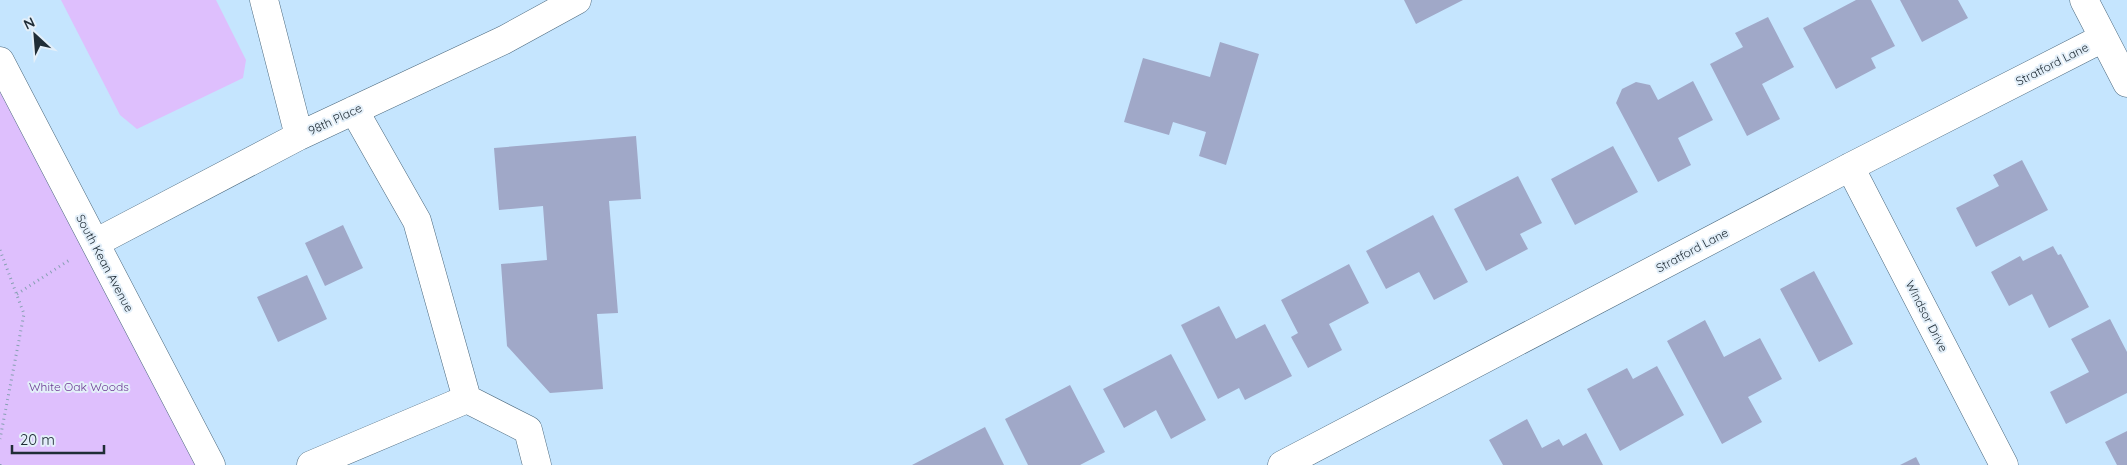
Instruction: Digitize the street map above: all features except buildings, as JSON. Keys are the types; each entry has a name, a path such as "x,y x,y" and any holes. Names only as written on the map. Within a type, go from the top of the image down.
{"street":[{"path":"264,0 299,136"},
{"name":"98th Place","path":"95,243 299,136 504,40 577,0"},
{"path":"2084,0 2127,84"},
{"name":"Stratford Lane","path":"1282,465 1850,167 2103,38"},
{"name":"South Kean Avenue","path":"0,60 211,465"},
{"path":"354,110 417,221 467,399 528,430 537,465"},
{"name":"Windsor Drive","path":"1850,167 2004,465"},
{"path":"323,463 467,399"}],"path":[{"path":"17,294 95,243"},
{"path":"0,250 24,314 0,439"}],"green space":[{"path":"61,0 216,0 246,60 243,78 137,129 120,115"},
{"name":"White Oak Woods","path":"0,62 210,465 0,465"}]}
